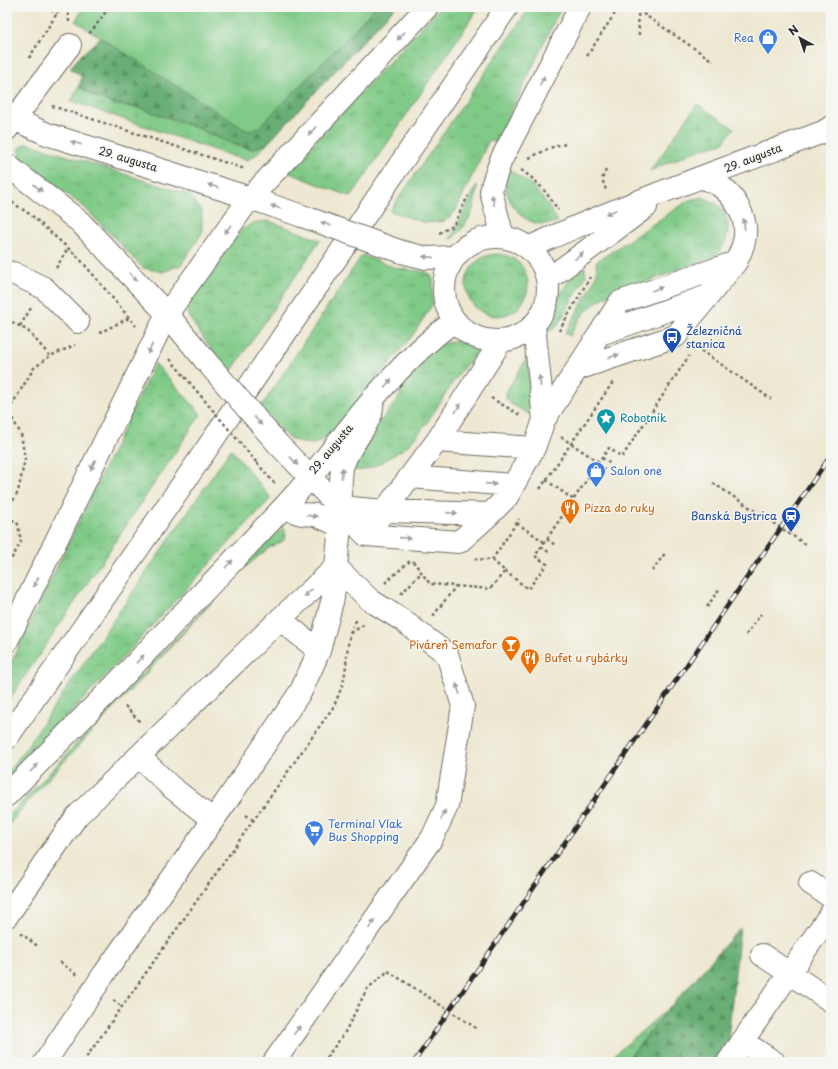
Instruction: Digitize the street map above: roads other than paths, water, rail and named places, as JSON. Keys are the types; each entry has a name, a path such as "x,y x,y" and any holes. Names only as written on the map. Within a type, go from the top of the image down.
{"main road":[{"path":"8,635 167,314 250,198 428,7"},
{"path":"7,738 195,466 507,7"},
{"path":"503,237 491,192 493,183 501,160 580,7"},
{"path":"9,122 70,45"},
{"name":"29. augusta","path":"9,122 250,198 402,252 426,258 454,257"},
{"name":"29. augusta","path":"528,248 569,229 702,177 828,125"},
{"name":"29. augusta","path":"7,165 80,222 167,314 278,444 310,478 373,398 413,355 454,321"},
{"path":"577,369 676,336 736,262 745,235 744,221 740,210 732,198 723,189 702,177"},
{"name":"29. augusta","path":"547,280 674,188"},
{"path":"492,237 512,239 528,248 537,257 544,268 547,280 547,299 545,308 534,325 519,336 492,342 474,337 463,330 454,321 446,306 443,289 446,272 454,257 462,249 476,241 492,237"},
{"path":"7,796 113,687 310,478 340,516 366,535 459,542 507,497 534,448 543,423 620,302 736,262"},
{"path":"7,272 13,273 44,288 78,322"},
{"path":"600,334 709,296"},
{"path":"534,325 543,423"},
{"path":"366,535 437,441 501,341"},
{"path":"45,1062 104,974 213,820 301,691 319,651 333,598 340,516 342,467 348,453 371,414 373,398"},
{"path":"437,441 534,448"},
{"path":"410,478 513,486"},
{"path":"283,508 302,514 340,516 385,511 490,514"},
{"path":"13,925 77,816 280,619 336,567"},
{"path":"274,1062 432,838 447,806 463,706 447,654 402,620 370,600 336,567"},
{"path":"280,619 319,651"},
{"path":"139,756 170,786 213,820"},
{"path":"810,883 831,897"},
{"path":"728,1062 831,913"},
{"path":"762,955 831,1001"},
{"path":"742,1041 774,1062"}],"railway":[{"path":"414,1062 831,455"}],"place":[{"name":"Rea","path":"768,55"},
{"name":"Železničná stanica","path":"672,354"},
{"name":"Robotník","path":"606,435"},
{"name":"Salon one","path":"596,488"},
{"name":"Pizza do ruky","path":"570,525"},
{"name":"Banská Bystrica","path":"791,533"},
{"name":"Piváreň Semafor","path":"511,662"},
{"name":"Bufet u rybárky","path":"530,675"},
{"name":"Terminal Vlak Bus Shopping","path":"314,847"}]}
